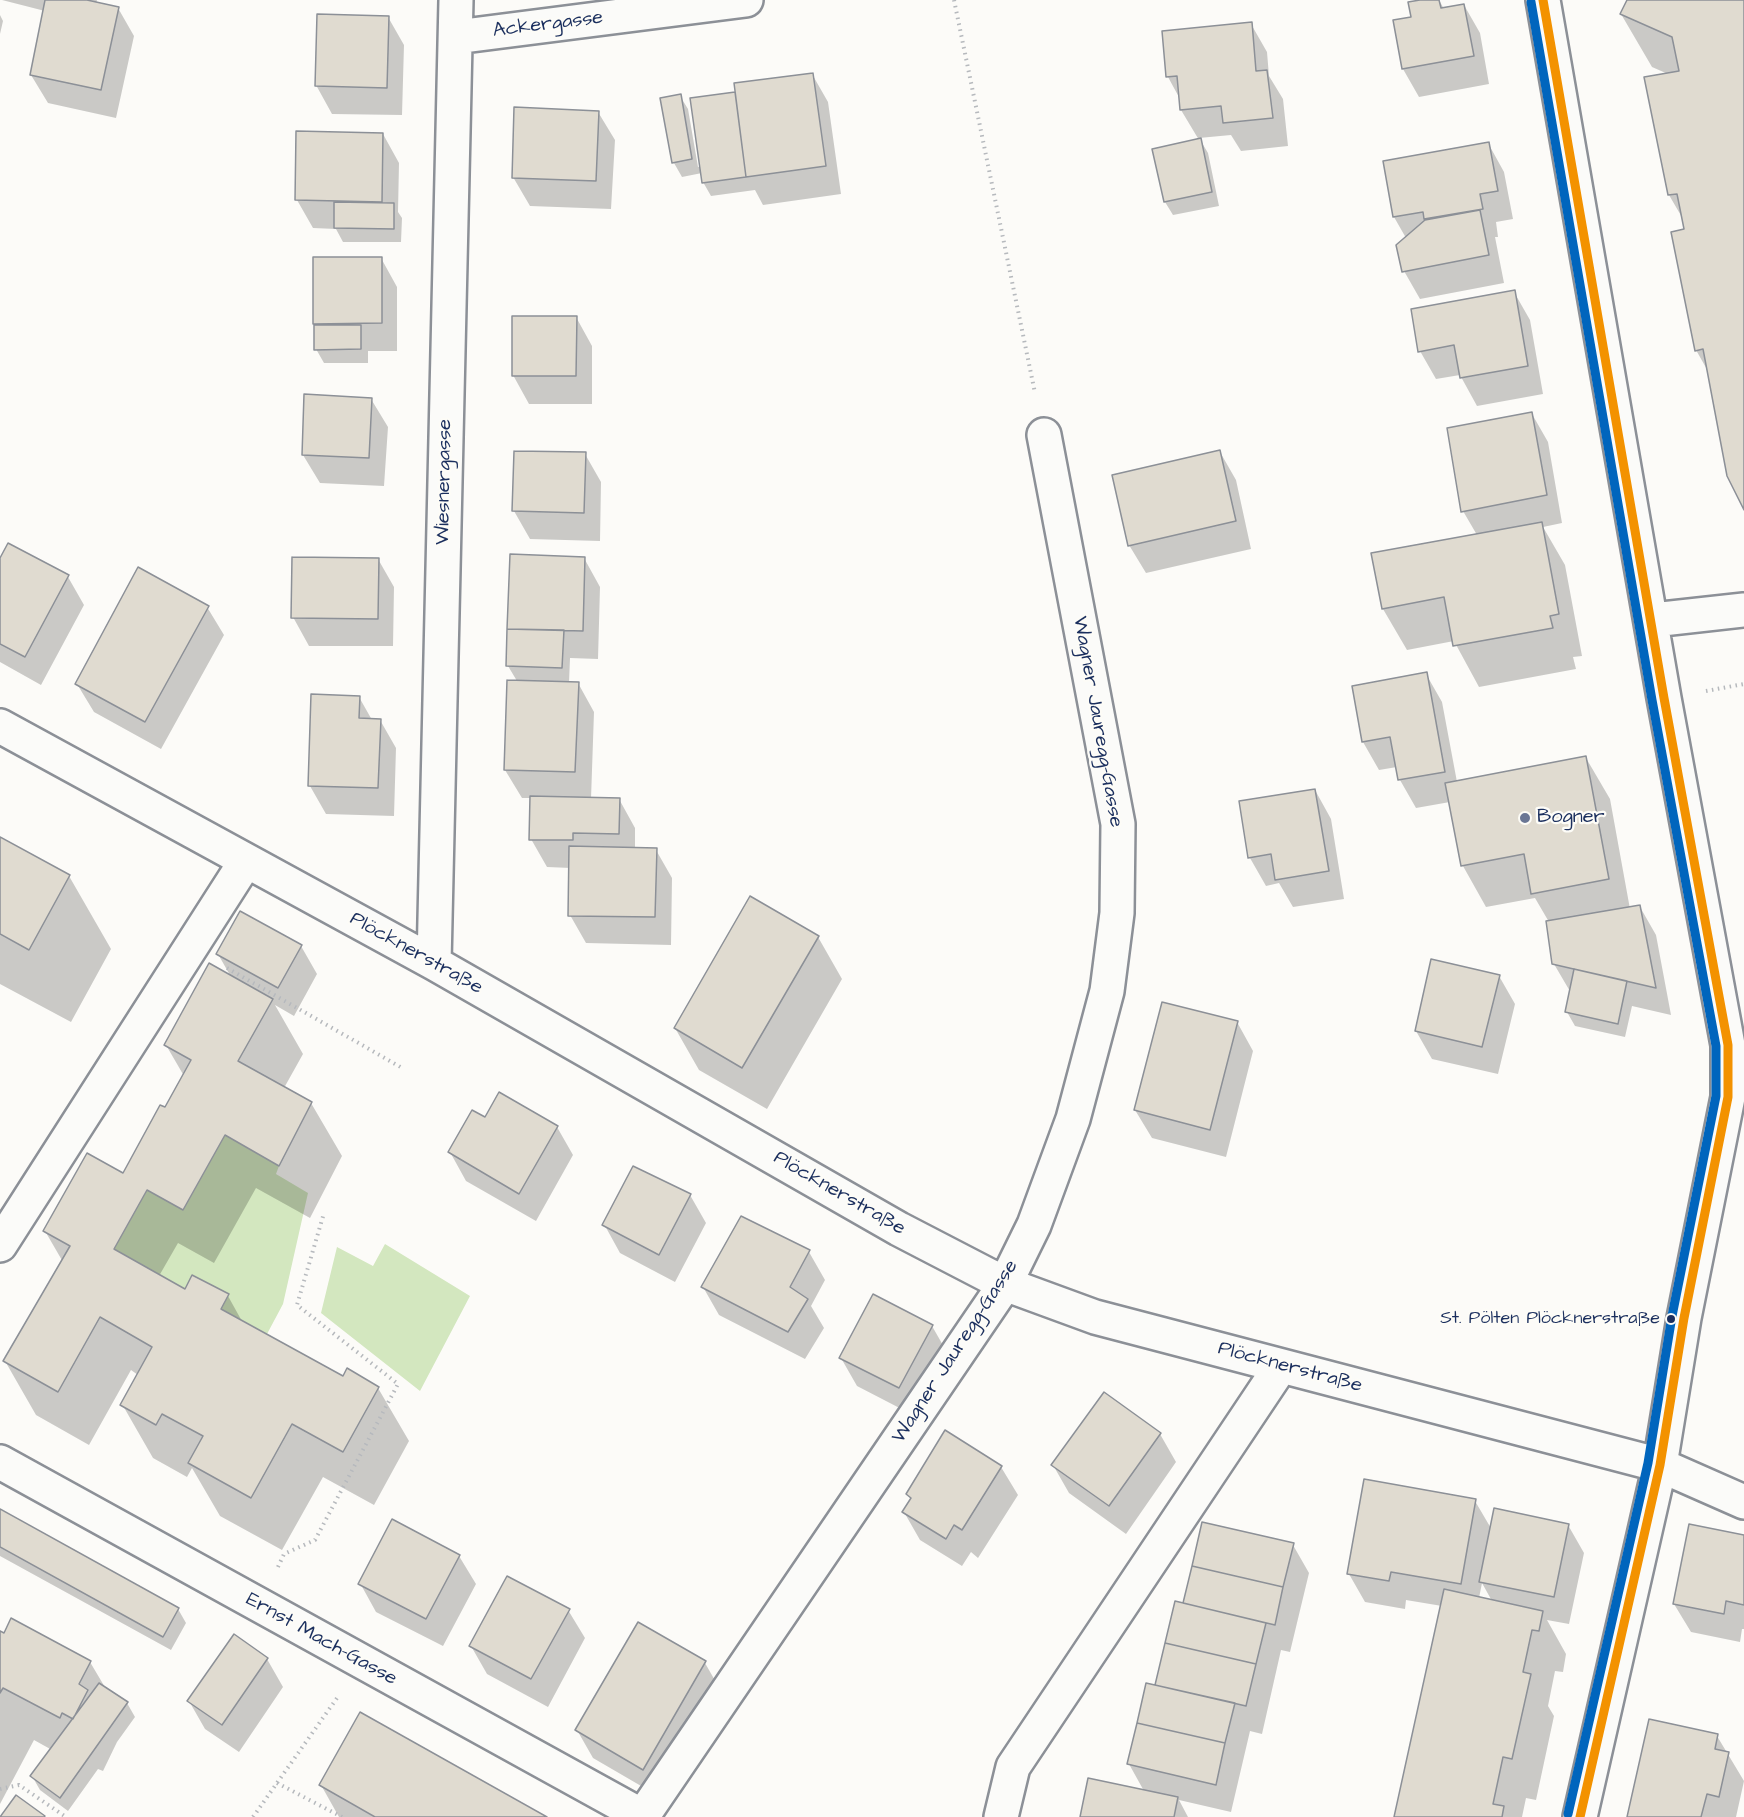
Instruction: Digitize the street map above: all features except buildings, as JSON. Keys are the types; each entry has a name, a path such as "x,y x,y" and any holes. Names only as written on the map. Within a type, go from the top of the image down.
{"street":[{"name":"Wiesnergasse","path":"434,963 456,0"},
{"name":"Ackergasse","path":"456,37 746,0"},
{"path":"1543,0 1653,620 1664,698 1728,1045 1728,1097 1684,1318 1660,1465 1580,1817"},
{"name":"Wagner Jauregg-Gasse","path":"642,1817 1005,1284 1034,1225 1073,1119 1107,991 1117,913 1118,824 1044,435"},
{"path":"1653,620 1744,610"},
{"name":"Plöcknerstraße","path":"0,726 434,963 899,1230 1005,1284 1095,1317 1660,1465 1744,1502"},
{"path":"0,1245 246,861"},
{"path":"1001,1817 1013,1767 1281,1366"},
{"name":"Ernst Mach-Gasse","path":"0,1462 642,1817"}],"path":[{"path":"954,0 1044,435"},
{"path":"191,947 404,1069"},
{"path":"262,1607 284,1554 315,1540 398,1384 297,1305 324,1213"},
{"path":"253,1817 362,1663"},
{"path":"277,1783 342,1817"},
{"path":"0,1789 19,1785 66,1817"}],"green space":[{"path":"225,1135 279,1166 276,1174 308,1193 283,1304 267,1334 221,1309 228,1294 193,1275 185,1289 114,1249 147,1190 183,1210"},
{"path":"385,1244 470,1296 420,1391 321,1313 337,1247 373,1266"}],"transit line":[{"path":"1543,0 1664,698 1728,1045 1728,1097 1684,1318 1660,1465 1580,1817"},
{"path":"1531,2 1652,700 1716,1046 1716,1096 1672,1316 1648,1463 1568,1814"}],"place":[{"name":"Bogner","path":"1525,818"},
{"name":"St. Pölten Plöcknerstraße","path":"1671,1319"}]}
